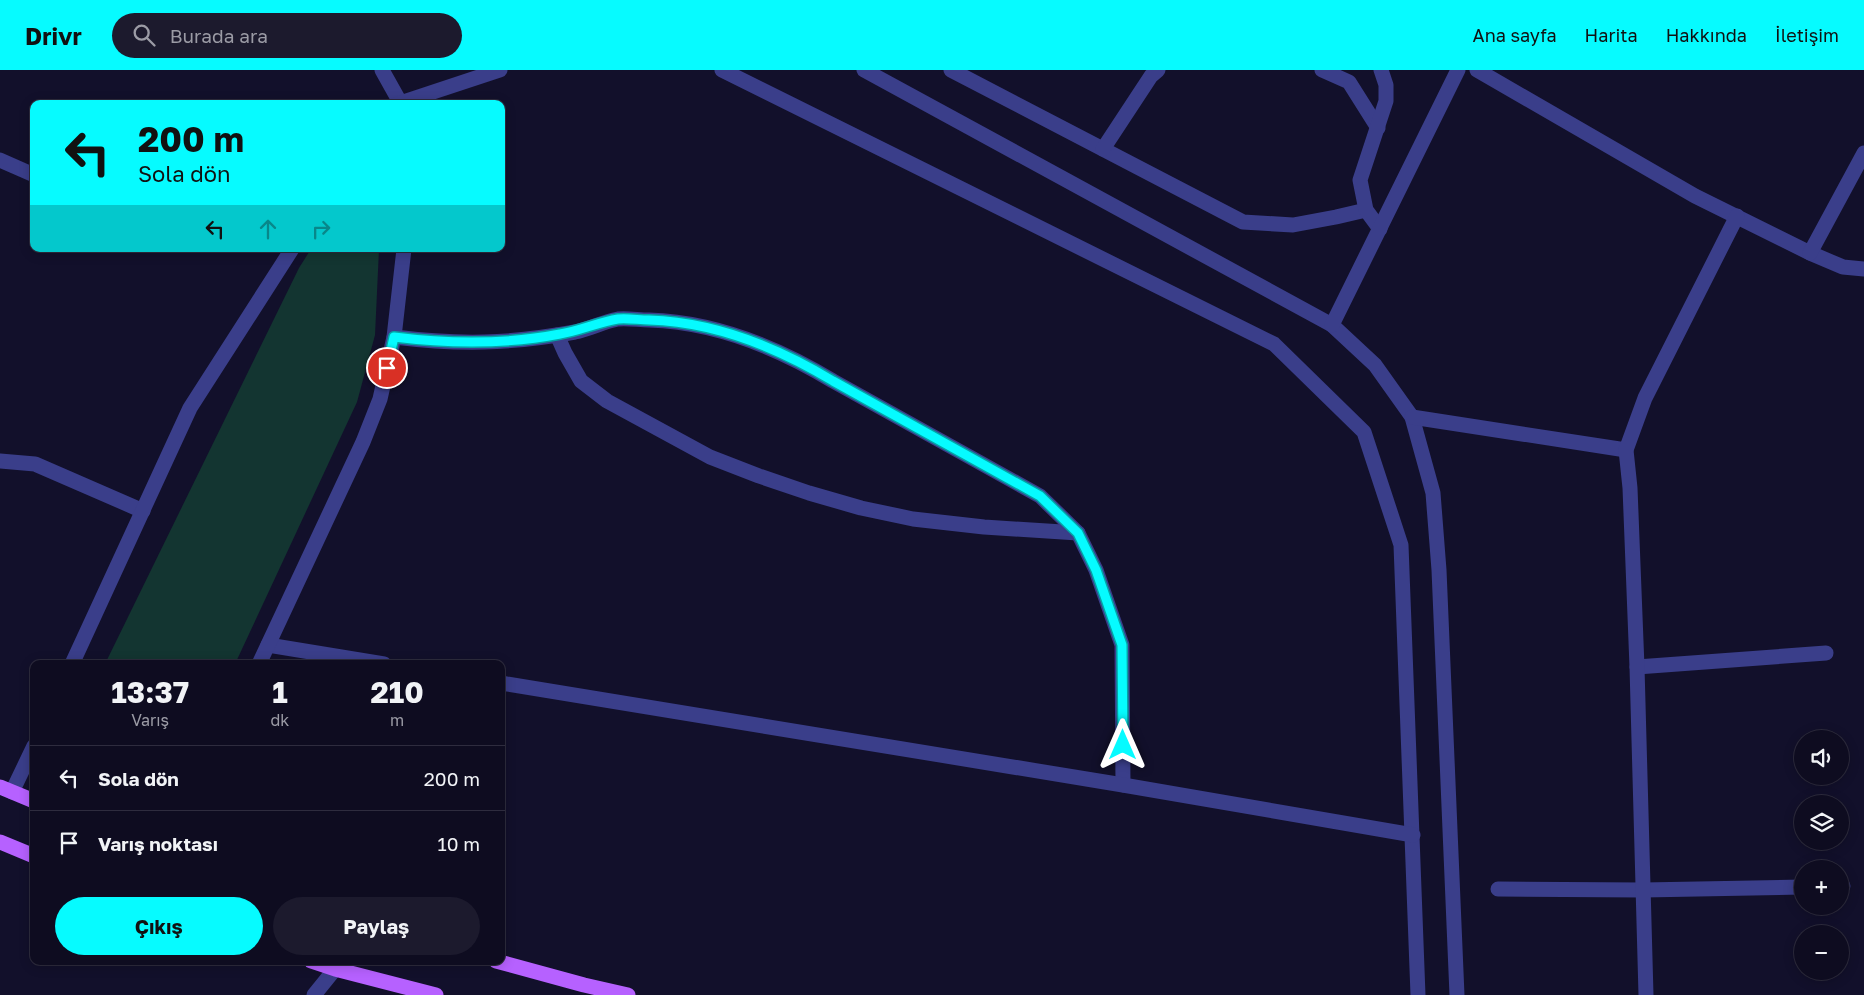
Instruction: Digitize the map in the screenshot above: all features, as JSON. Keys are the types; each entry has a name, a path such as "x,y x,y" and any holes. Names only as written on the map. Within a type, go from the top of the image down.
{"main road":[{"path":"6,790 30,799"},
{"path":"0,842 30,854"},
{"path":"505,964 584,986 628,995"},
{"path":"323,965 436,995"}],"street":[{"path":"382,70 397,100"},
{"path":"408,100 500,70"},
{"path":"722,70 1274,344 1364,432 1401,545 1418,995"},
{"path":"864,70 1332,325 1375,365 1412,417 1433,493 1440,570 1458,995"},
{"path":"951,70 1243,222 1293,225 1336,218 1366,210"},
{"path":"1103,149 1151,76 1158,70"},
{"path":"1322,70 1350,82 1378,128"},
{"path":"1380,229 1366,210 1360,180 1386,101 1386,86 1381,70"},
{"path":"1332,325 1458,70"},
{"path":"1477,70 1695,196 1810,253 1843,267 1864,269"},
{"path":"1810,253 1864,153"},
{"path":"0,160 30,173"},
{"path":"1646,995 1637,667 1630,498 1626,450 1646,398 1736,216"},
{"path":"74,660 190,408 290,252"},
{"path":"261,660 363,442 380,399 394,337 404,252"},
{"path":"394,337 429,341 500,343 578,331 619,319 660,320 701,326 741,336 773,348 804,363 1040,496 1078,533 1096,570 1122,645 1123,785"},
{"path":"557,335 564,354 581,381 607,401 710,457 759,476 809,493 913,519 984,527 1078,533"},
{"path":"1412,417 1626,450"},
{"path":"0,461 35,464 143,511"},
{"path":"268,645 360,660"},
{"path":"1637,667 1826,654"},
{"path":"505,684 1123,785 1412,835"},
{"path":"6,790 30,752"},
{"path":"1498,889 1643,890 1794,886"},
{"path":"314,995 335,969"}],"green space":[{"path":"309,252 379,252 375,335 357,402 237,660 107,660 299,268"}],"route":[{"path":"387,368 394,337 429,341 500,343 536,339 578,331 619,319 660,320 701,326 741,336 773,348 804,363 1040,496 1078,533 1096,570 1122,645 1123,745"}]}
